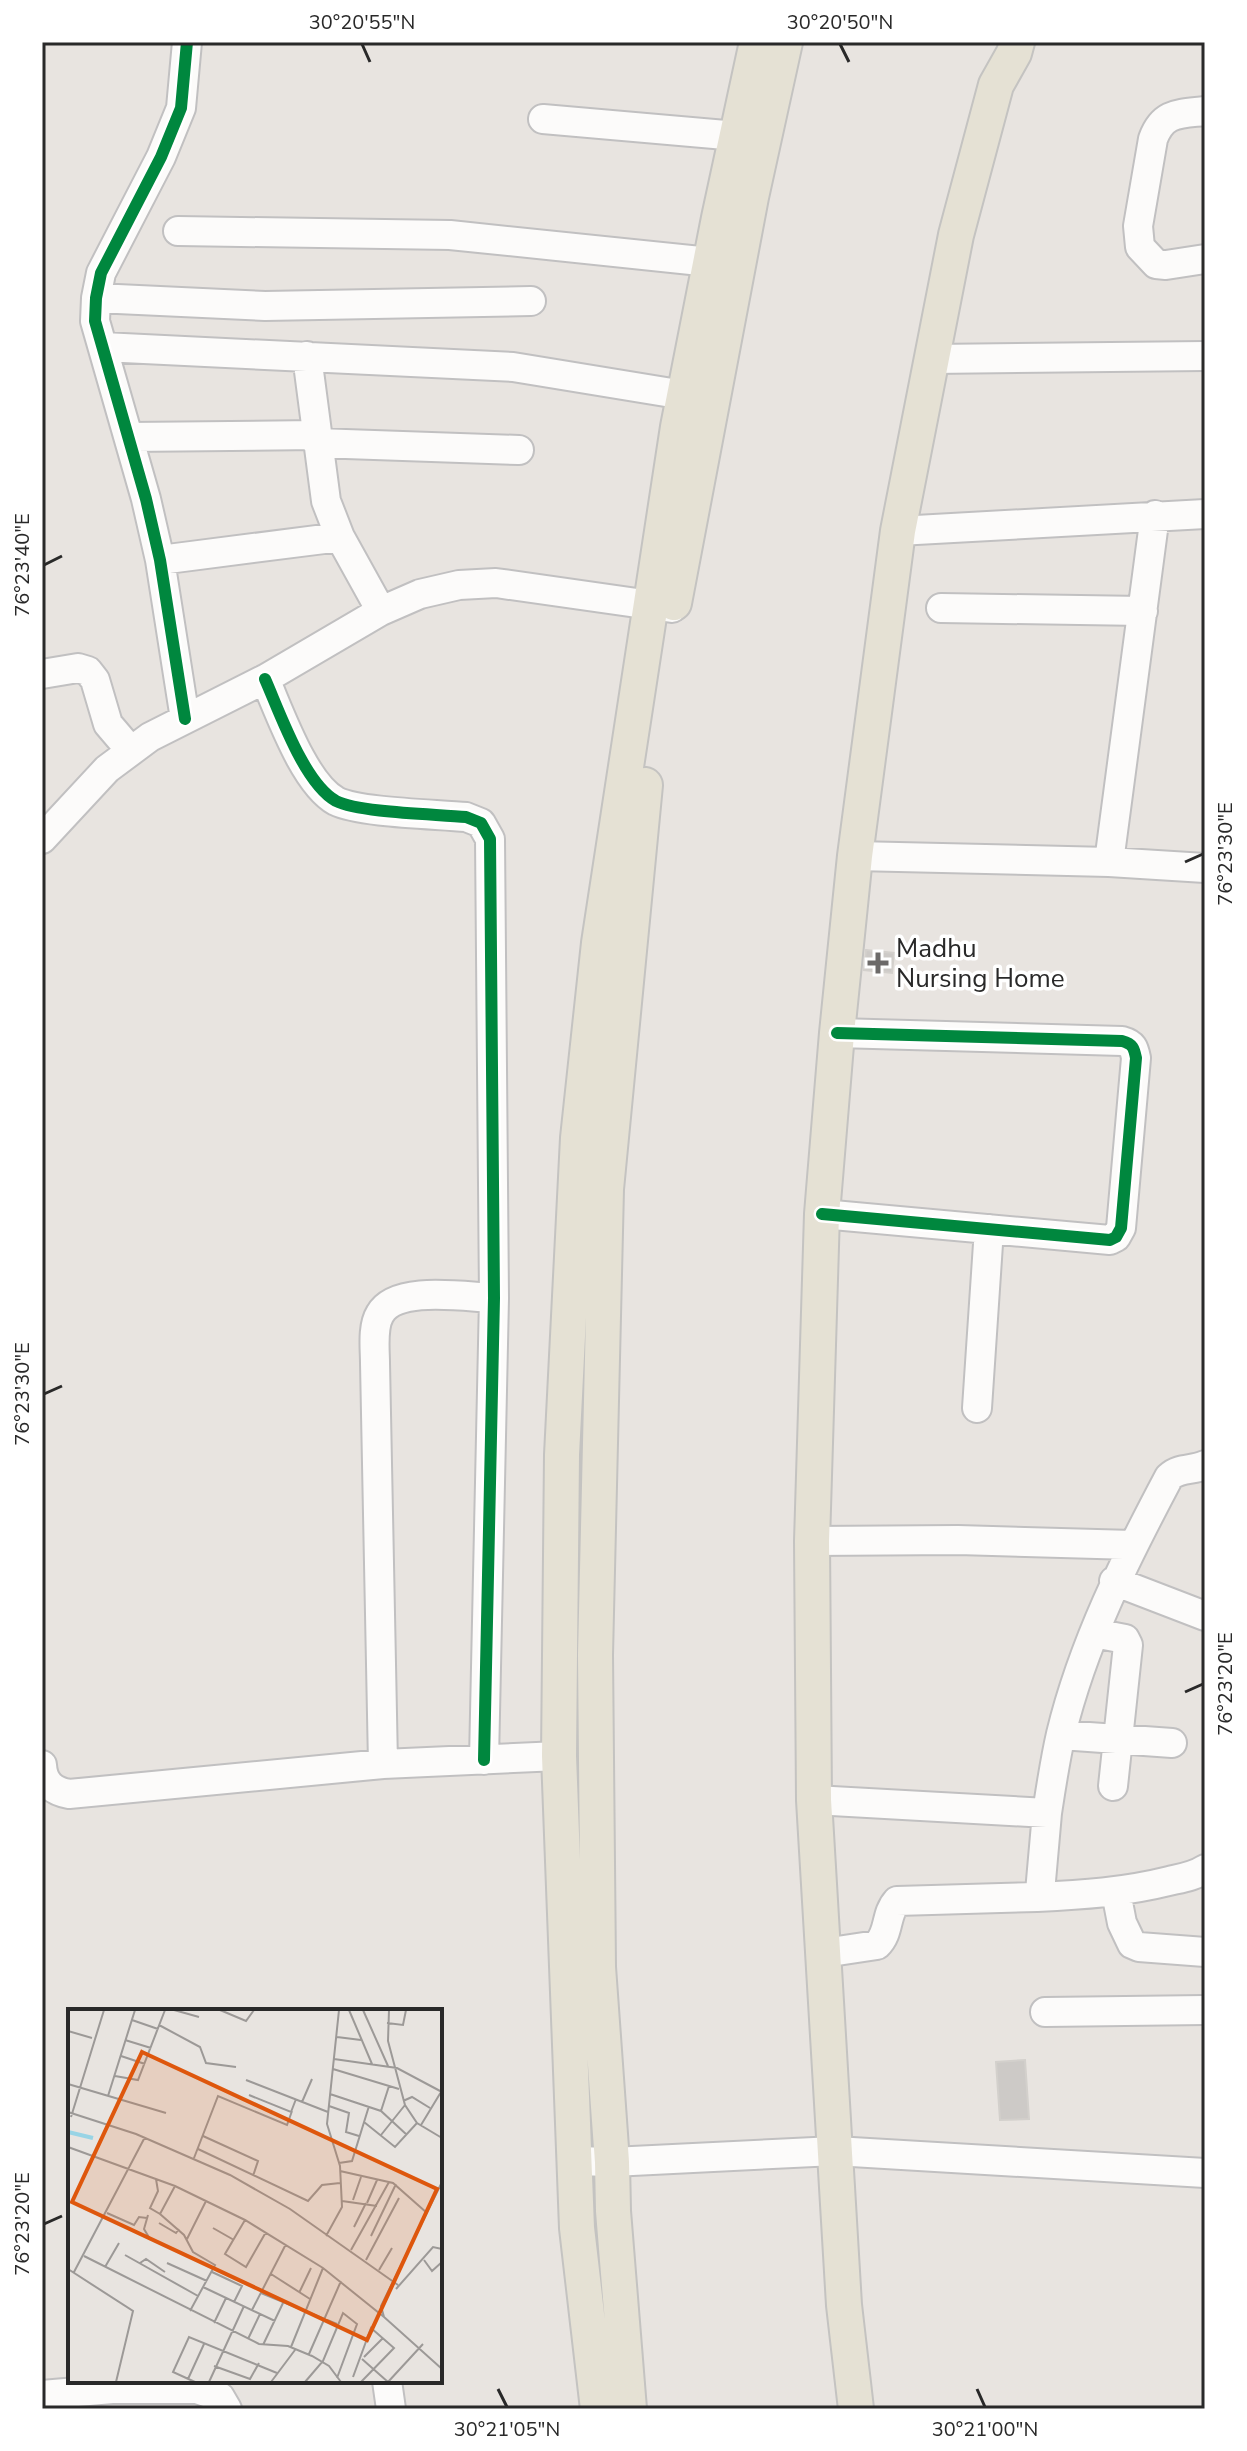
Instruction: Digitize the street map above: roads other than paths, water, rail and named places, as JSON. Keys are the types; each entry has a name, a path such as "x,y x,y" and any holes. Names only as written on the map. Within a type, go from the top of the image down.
{"main road":[{"path":"629,2409 598,1967 595,1655 606,1189 684,395 757,42"},
{"path":"598,2409 577,2228 559,1756 562,1455 578,1138 599,943 662,607 785,42"},
{"path":"991,42 996,85"},
{"path":"856,2409 844,2305 814,1800 812,1541 822,1214 855,856 898,531 956,235 996,85 1017,42"}],"street":[{"path":"185,719 160,560 95,321 101,273 181,108 187,42"},
{"path":"1205,111 1174,115 1164,120 1158,128 1153,139 1138,226 1140,247 1156,264 1205,259"},
{"path":"543,119 737,136"},
{"path":"178,231 450,235 710,262"},
{"path":"96,298 265,306 531,301"},
{"path":"103,347 513,367 684,395"},
{"path":"307,356 326,501 340,537 381,611"},
{"path":"932,359 1205,356"},
{"path":"129,437 317,439 519,450"},
{"path":"898,531 1205,514"},
{"path":"1109,862 1155,515"},
{"path":"160,560 340,537"},
{"path":"42,839 107,769 157,733 265,679 381,611 420,594 459,585 496,583 662,607"},
{"path":"941,608 1143,611"},
{"path":"42,674 78,668 88,671 95,680 108,724 131,751"},
{"path":"265,679 309,775 338,802 360,807 466,817 481,823 490,839 494,1298 484,1760"},
{"path":"855,856 1109,862 1205,868"},
{"path":"822,1214 1110,1240 1121,1228 1136,1058 1130,1043 1122,1041 837,1033"},
{"path":"977,1408 989,1229"},
{"path":"383,1764 375,1363 375,1335 380,1313 395,1299 415,1295 494,1298"},
{"path":"1037,1897 1047,1813 1061,1735 1076,1682 1114,1581 1169,1477 1179,1470 1205,1465"},
{"path":"812,1541 958,1540 1133,1545"},
{"path":"1114,1581 1205,1616"},
{"path":"1094,1633 1125,1639 1128,1645 1113,1786"},
{"path":"1061,1735 1172,1743"},
{"path":"42,1765 47,1782 56,1791 69,1794 383,1764 559,1756"},
{"path":"814,1800 1047,1813"},
{"path":"824,1953 877,1945 886,1933 890,1912 897,1901 1116,1892 1187,1877 1205,1869"},
{"path":"1116,1892 1122,1923 1132,1944 1205,1952"},
{"path":"1045,2012 1205,2010"},
{"path":"575,2161 612,2162 835,2151 1205,2173"},
{"path":"387,2383 391,2409"},
{"path":"42,2395 77,2401 112,2389 197,2389 220,2397 227,2409"}],"place":[{"name":"Madhu Nursing Home","path":"878,963"}]}
